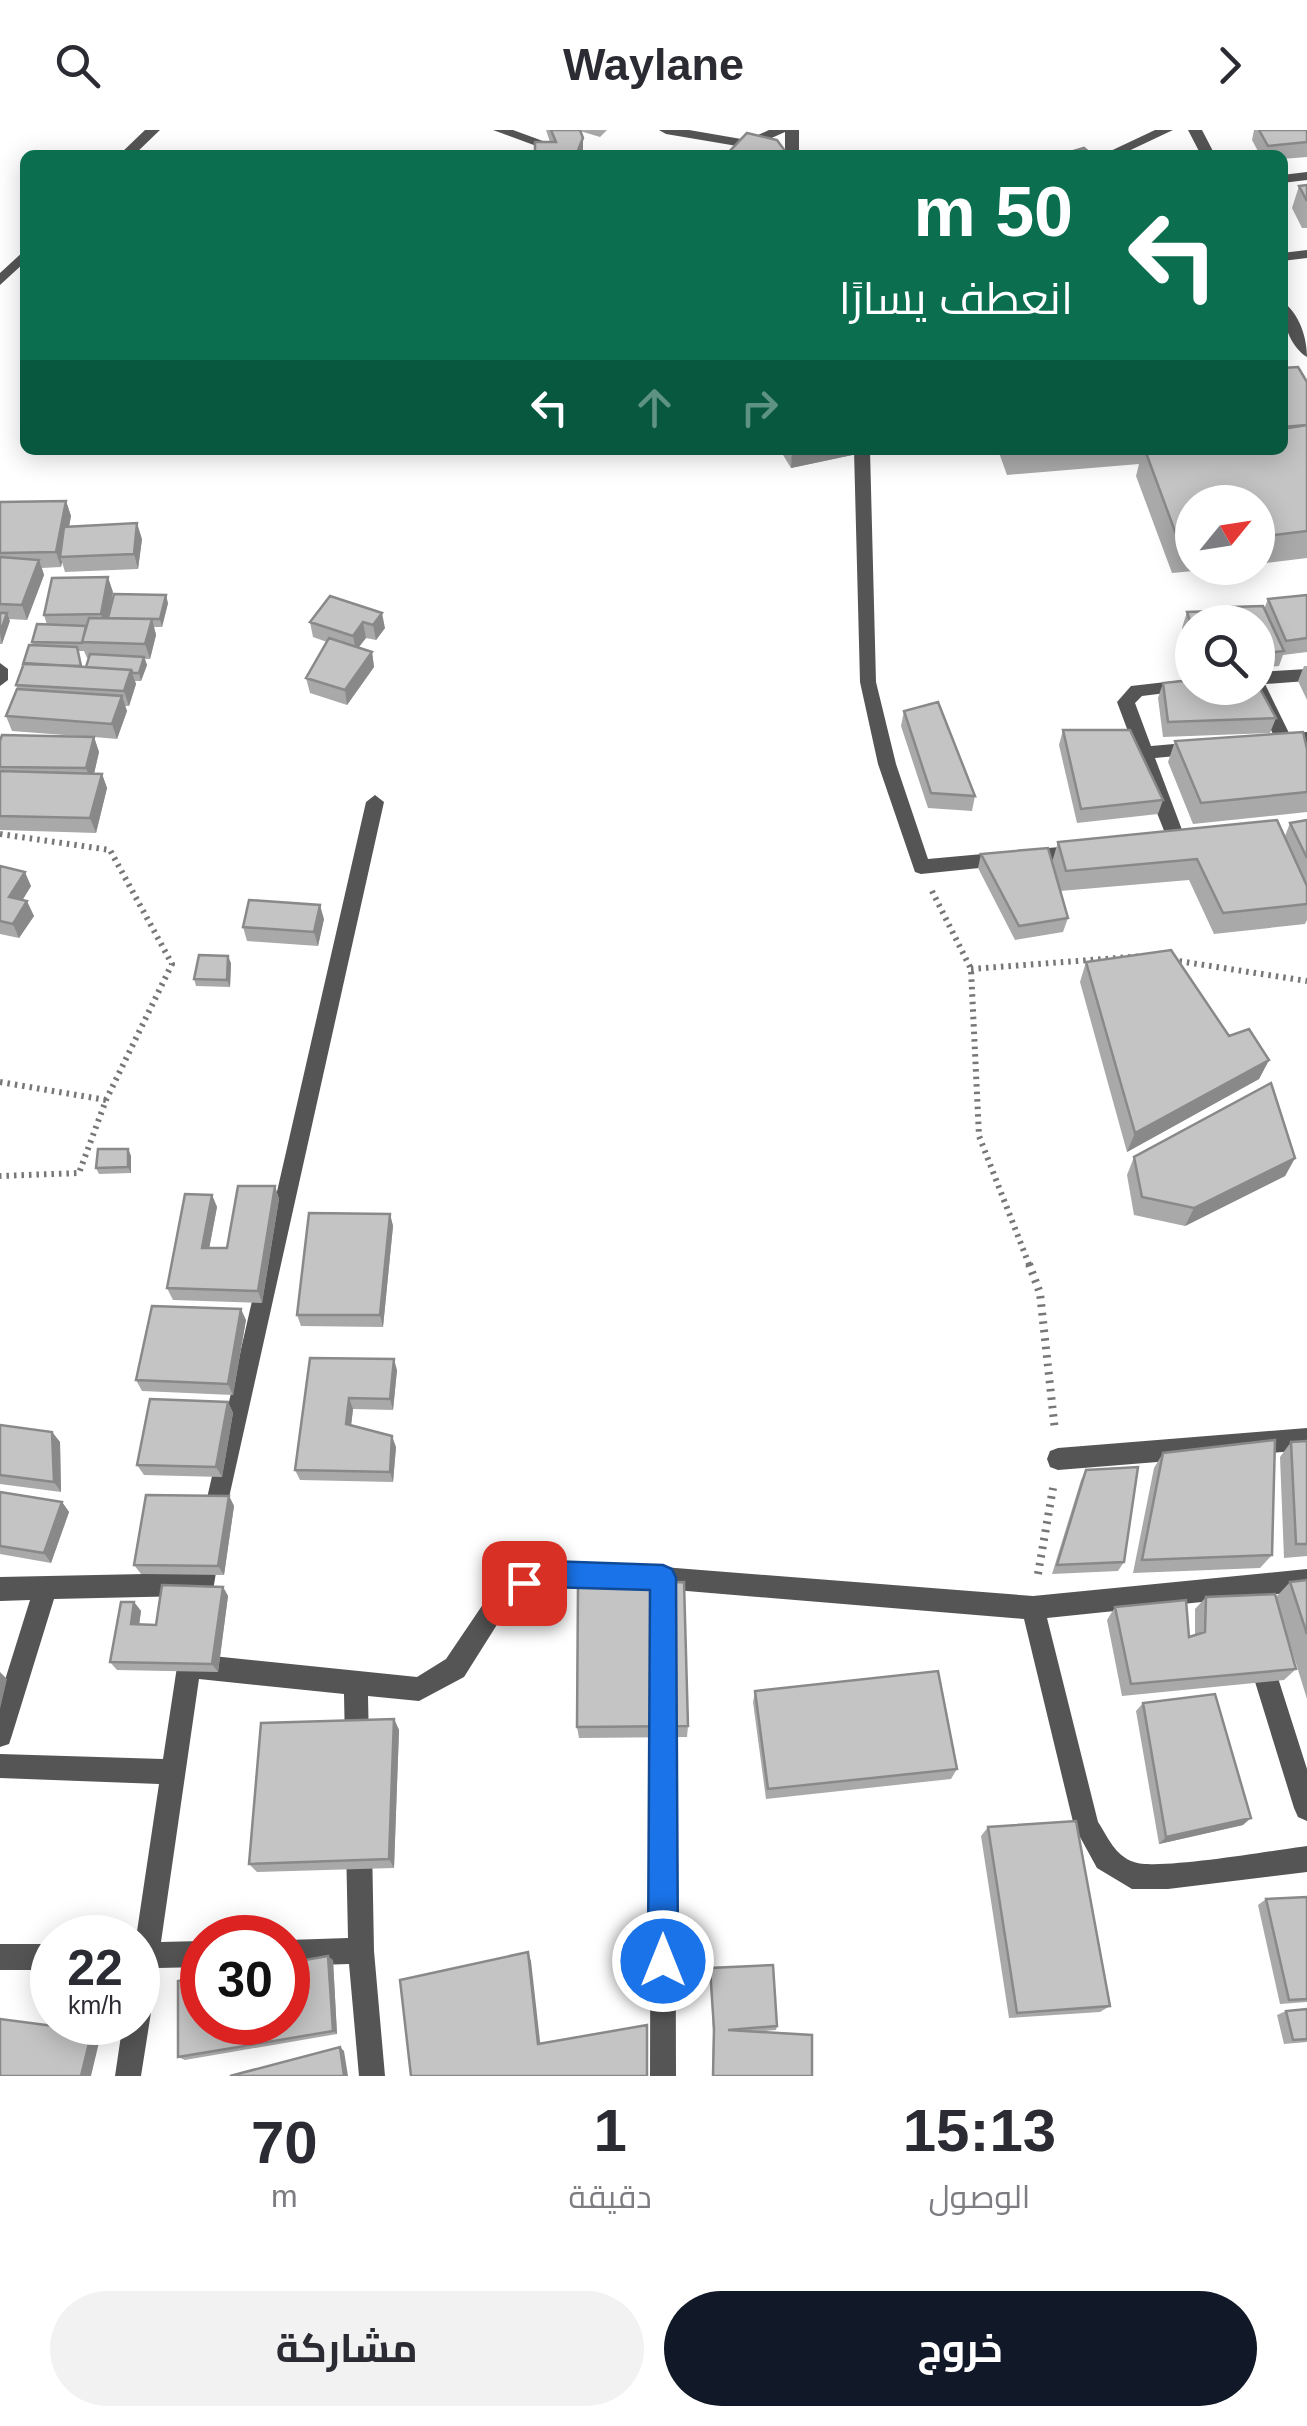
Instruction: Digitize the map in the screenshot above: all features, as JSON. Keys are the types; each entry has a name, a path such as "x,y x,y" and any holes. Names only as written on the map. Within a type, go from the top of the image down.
{"street":[{"path":"131,150 153,130"},
{"path":"500,130 559,150"},
{"path":"666,130 749,144 780,130"},
{"path":"1121,150 1166,130"},
{"path":"0,281 20,259"},
{"path":"1288,316 1307,352"},
{"path":"862,455 868,682 886,764 920,867 1098,850"},
{"path":"0,669 0,680"},
{"path":"1275,677 1307,675"},
{"path":"1175,688 1129,695 1126,702 1177,843"},
{"path":"1264,705 1275,740 1307,738"},
{"path":"1142,752 1213,746"},
{"path":"149,1915 201,1584 375,802"},
{"path":"1058,1459 1307,1439"},
{"path":"189,1666 418,1689 441,1680 455,1668 502,1596 548,1574 663,1578 1033,1608 1244,1606 1307,1580"},
{"path":"663,1578 663,1638"},
{"path":"0,1589 201,1584"},
{"path":"0,1735 45,1589"},
{"path":"1244,1606 1307,1808"},
{"path":"1033,1608 1087,1826 1106,1858 1132,1876 1168,1876 1307,1858"},
{"path":"356,1682 358,1778"},
{"path":"663,1697 663,2076"},
{"path":"0,1766 172,1772"},
{"path":"358,1817 361,1952 372,2076"},
{"path":"310,1953 361,1952"},
{"path":"0,1958 30,1957"},
{"path":"128,2076 133,2045"}],"path":[{"path":"0,834 110,850 172,964 106,1100 79,1173 0,1176"},
{"path":"920,867 971,969 978,1136 1040,1293 1058,1459 1033,1608"},
{"path":"971,969 1136,955 1307,982"},
{"path":"0,1082 106,1100"}],"building":[{"path":"551,130 580,130 583,138 578,150 535,150 535,142 556,142"},
{"path":"1259,130 1307,130 1307,142 1268,146"},
{"path":"747,133 777,140 784,150 731,150"},
{"path":"1307,185 1307,201 1299,186"},
{"path":"1298,367 1307,382 1307,425 1288,427 1288,368"},
{"path":"1307,425 1307,531 1275,535 1275,485 1175,485 1175,531 1147,455 1288,455 1288,428"},
{"path":"66,501 56,552 0,553 0,502"},
{"path":"137,523 134,554 60,557 64,527"},
{"path":"0,557 39,560 22,605 0,604"},
{"path":"108,577 101,614 44,615 52,578"},
{"path":"114,594 166,595 160,619 108,618"},
{"path":"1307,595 1307,638 1286,641 1275,615 1275,605 1268,599"},
{"path":"330,596 382,613 373,625 363,622 353,636 310,622"},
{"path":"0,613 7,613 0,633"},
{"path":"89,618 152,619 145,644 82,642"},
{"path":"37,624 86,626 82,643 32,642"},
{"path":"1275,632 1284,651 1275,652"},
{"path":"329,638 372,652 345,690 306,678"},
{"path":"29,645 77,647 81,666 23,664"},
{"path":"90,654 144,657 139,673 133,673 86,667"},
{"path":"24,663 131,670 124,691 16,685"},
{"path":"1175,682 1175,705 1269,705 1276,718 1168,722 1163,683"},
{"path":"17,689 122,696 112,724 6,716"},
{"path":"938,702 975,796 931,793 904,711"},
{"path":"1063,730 1130,730 1163,800 1081,809"},
{"path":"1303,732 1307,792 1201,803 1175,741"},
{"path":"2,735 94,737 86,768 0,767"},
{"path":"0,771 102,774 90,818 0,816"},
{"path":"1277,820 1307,886 1307,904 1223,913 1197,859 1066,871 1058,842"},
{"path":"1307,820 1307,858 1290,823"},
{"path":"1048,848 1068,918 1019,926 981,854"},
{"path":"0,866 25,872 9,897 27,901 13,924 0,921"},
{"path":"249,900 320,905 314,932 243,927"},
{"path":"1171,950 1229,1036 1249,1029 1269,1060 1135,1133 1086,962"},
{"path":"199,955 228,956 227,980 194,979"},
{"path":"1271,1083 1295,1158 1194,1208 1142,1197 1134,1157"},
{"path":"98,1149 128,1149 128,1167 96,1168"},
{"path":"238,1186 275,1186 258,1291 167,1288 185,1194 212,1195 202,1248 227,1248"},
{"path":"309,1213 390,1214 380,1315 297,1315"},
{"path":"152,1306 241,1309 228,1384 136,1380"},
{"path":"310,1358 394,1359 390,1399 349,1398 346,1424 392,1436 390,1472 295,1470"},
{"path":"150,1399 228,1402 216,1467 137,1465"},
{"path":"0,1425 52,1432 54,1482 0,1475"},
{"path":"1275,1440 1272,1555 1142,1560 1163,1453"},
{"path":"1307,1441 1307,1544 1296,1544 1291,1442"},
{"path":"1138,1467 1124,1562 1057,1565 1086,1470"},
{"path":"0,1492 62,1502 44,1553 0,1546"},
{"path":"146,1495 229,1496 218,1566 134,1565"},
{"path":"1307,1580 1307,1634 1290,1582"},
{"path":"684,1582 688,1726 577,1727 578,1584"},
{"path":"162,1585 223,1587 212,1664 110,1662 121,1602 134,1602 131,1624 156,1625"},
{"path":"1275,1594 1296,1669 1131,1684 1115,1607 1186,1600 1189,1637 1205,1632 1206,1597"},
{"path":"938,1671 957,1769 768,1789 755,1691"},
{"path":"1215,1694 1251,1818 1166,1837 1143,1703"},
{"path":"394,1719 389,1859 249,1864 261,1723"},
{"path":"1076,1821 1110,2006 1017,2013 988,1827"},
{"path":"1307,1897 1307,1999 1289,2000 1266,1899"},
{"path":"528,1952 538,2044 647,2025 647,2076 411,2076 400,1980"},
{"path":"328,1956 333,2031 310,2035 310,1959"},
{"path":"773,1965 777,2026 728,2030 812,2035 812,2076 713,2076 710,1968"},
{"path":"178,1981 180,2045 250,2045 178,2057"},
{"path":"1307,2009 1307,2039 1293,2040 1286,2011"},
{"path":"0,2019 30,2023 30,2045 89,2045 81,2076 0,2076"},
{"path":"340,2047 344,2076 230,2076"}],"route":[{"path":"524,1583 548,1574 663,1578 663,1961"}]}
